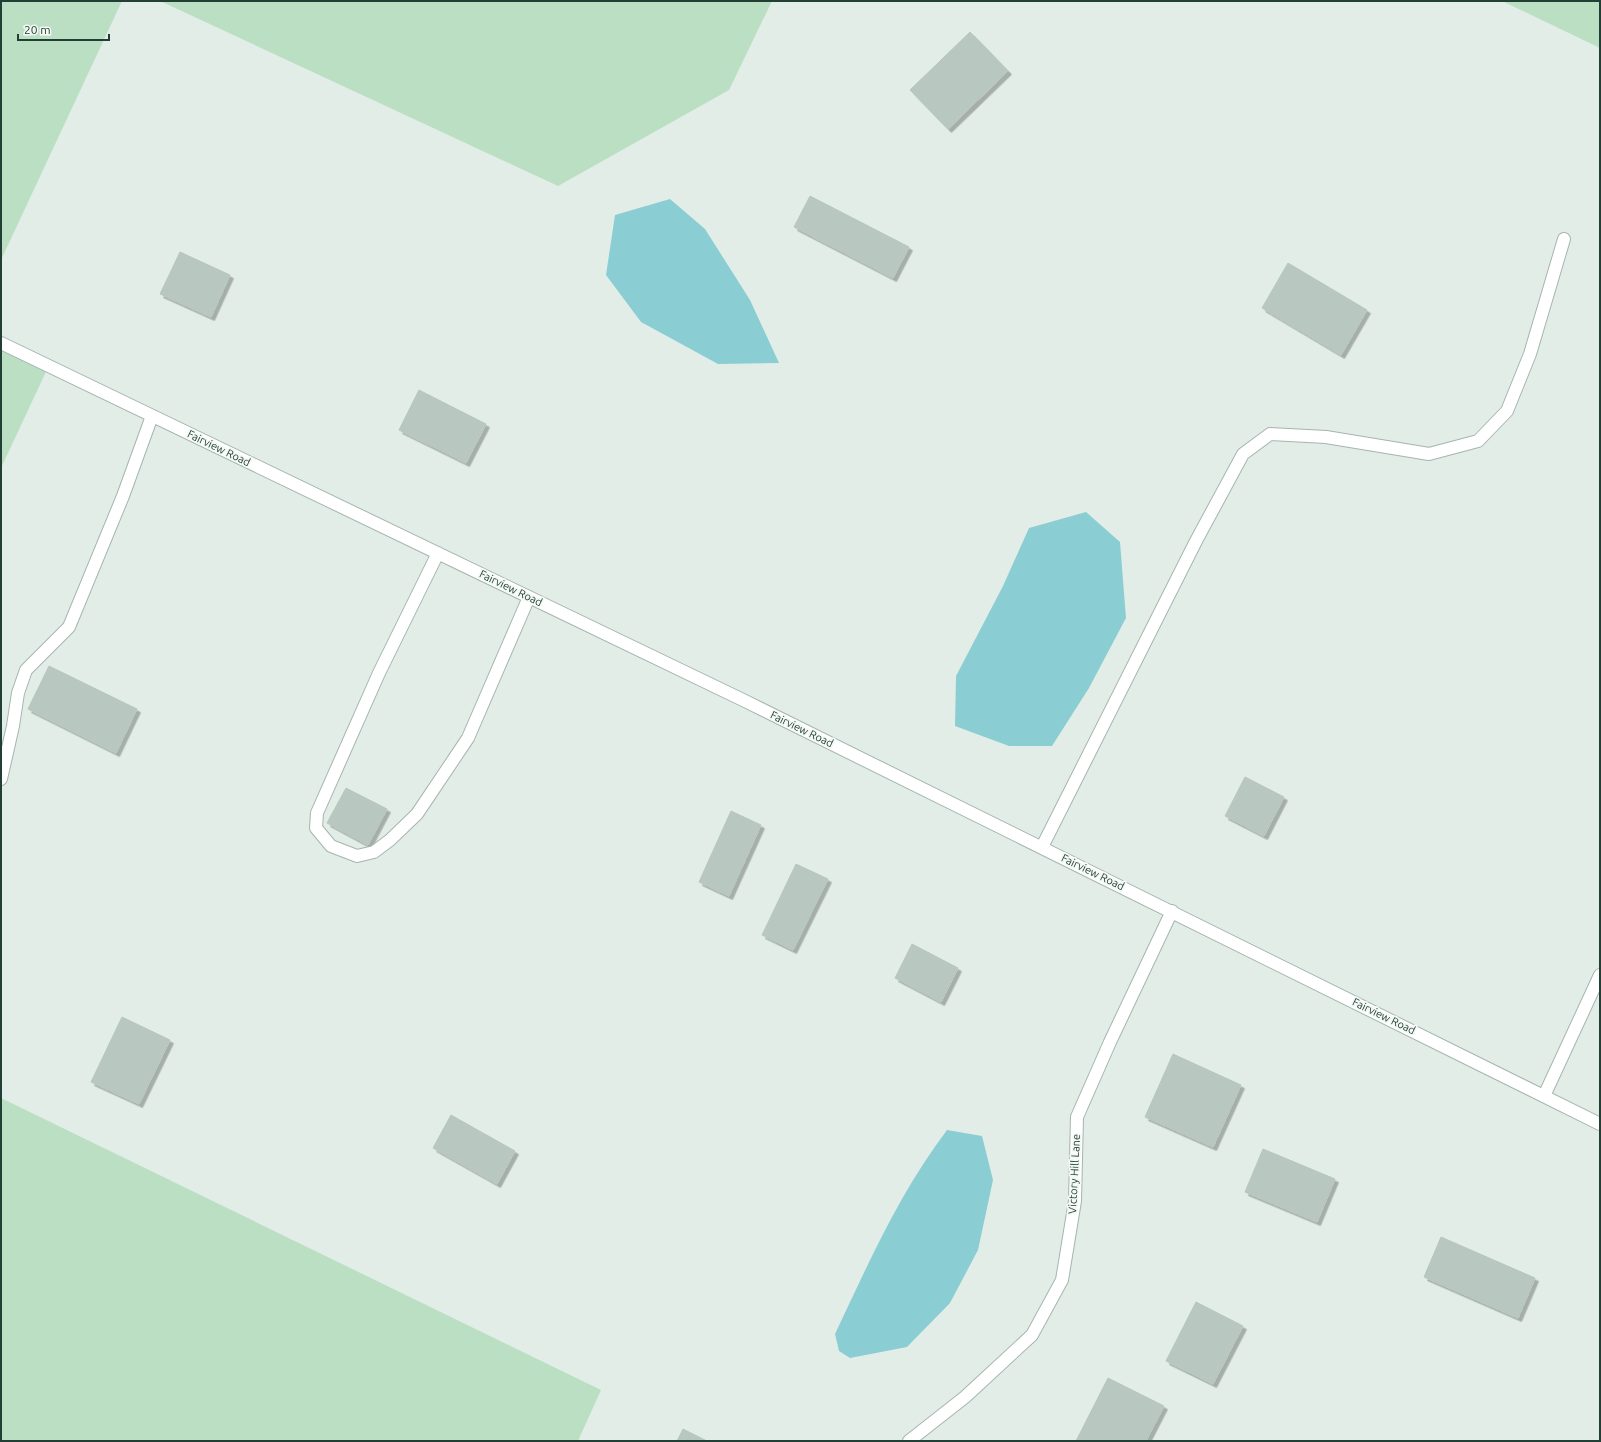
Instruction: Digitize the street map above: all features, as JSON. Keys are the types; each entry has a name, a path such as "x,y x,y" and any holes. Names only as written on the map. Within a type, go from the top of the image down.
{"street":[{"path":"1042,847 1196,541 1243,454 1270,434 1326,437 1429,454 1478,441 1507,411 1530,354 1564,239"},
{"name":"Fairview Road","path":"1,343 529,597 1042,847 1600,1124"},
{"path":"1,779 13,726 18,693 26,670 69,626 120,502 152,416"},
{"path":"438,553 379,673 317,813 316,828 332,846 357,856 374,852 390,840 417,814 468,738 494,673 529,597"},
{"name":"Victory Hill Lane","path":"909,1441 965,1397 1032,1335 1062,1280 1074,1201 1077,1116 1172,911"},
{"path":"1544,1096 1600,974"}],"green space":[{"path":"1,1 122,1 1,260"},
{"path":"160,1 772,1 729,90 558,186"},
{"path":"1502,1 1600,1 1600,48"},
{"path":"1,339 51,361 1,468"},
{"path":"1,1098 601,1390 578,1441 1,1441"}],"water":[{"path":"670,199 705,229 750,300 779,363 718,364 641,322 606,275 615,215"},
{"path":"1086,512 1120,542 1126,618 1089,688 1052,746 1009,746 955,726 956,676 1003,586 1029,528"},
{"path":"947,1130 982,1136 993,1180 978,1250 950,1303 907,1347 850,1358 839,1351 835,1334 900,1203 914,1178"}],"building":[{"path":"970,32 1008,71 948,129 910,90"},
{"path":"810,196 909,247 893,278 794,227"},
{"path":"180,252 230,275 211,317 160,294"},
{"path":"1288,263 1367,310 1341,355 1262,308"},
{"path":"419,390 486,424 466,463 399,430"},
{"path":"49,666 137,709 116,753 28,709"},
{"path":"1245,777 1284,797 1264,836 1225,816"},
{"path":"346,788 387,809 368,845 327,823"},
{"path":"731,811 761,825 729,896 699,882"},
{"path":"796,864 828,879 793,950 762,935"},
{"path":"912,944 958,968 941,1002 895,978"},
{"path":"122,1017 170,1040 139,1104 91,1082"},
{"path":"1173,1054 1241,1085 1213,1147 1145,1117"},
{"path":"451,1115 515,1151 497,1184 433,1148"},
{"path":"1263,1149 1335,1179 1317,1222 1245,1192"},
{"path":"1441,1237 1535,1278 1518,1318 1424,1277"},
{"path":"1196,1302 1243,1326 1213,1384 1166,1361"},
{"path":"1108,1378 1164,1406 1146,1441 1076,1441"},
{"path":"683,1429 707,1441 677,1441"}]}
